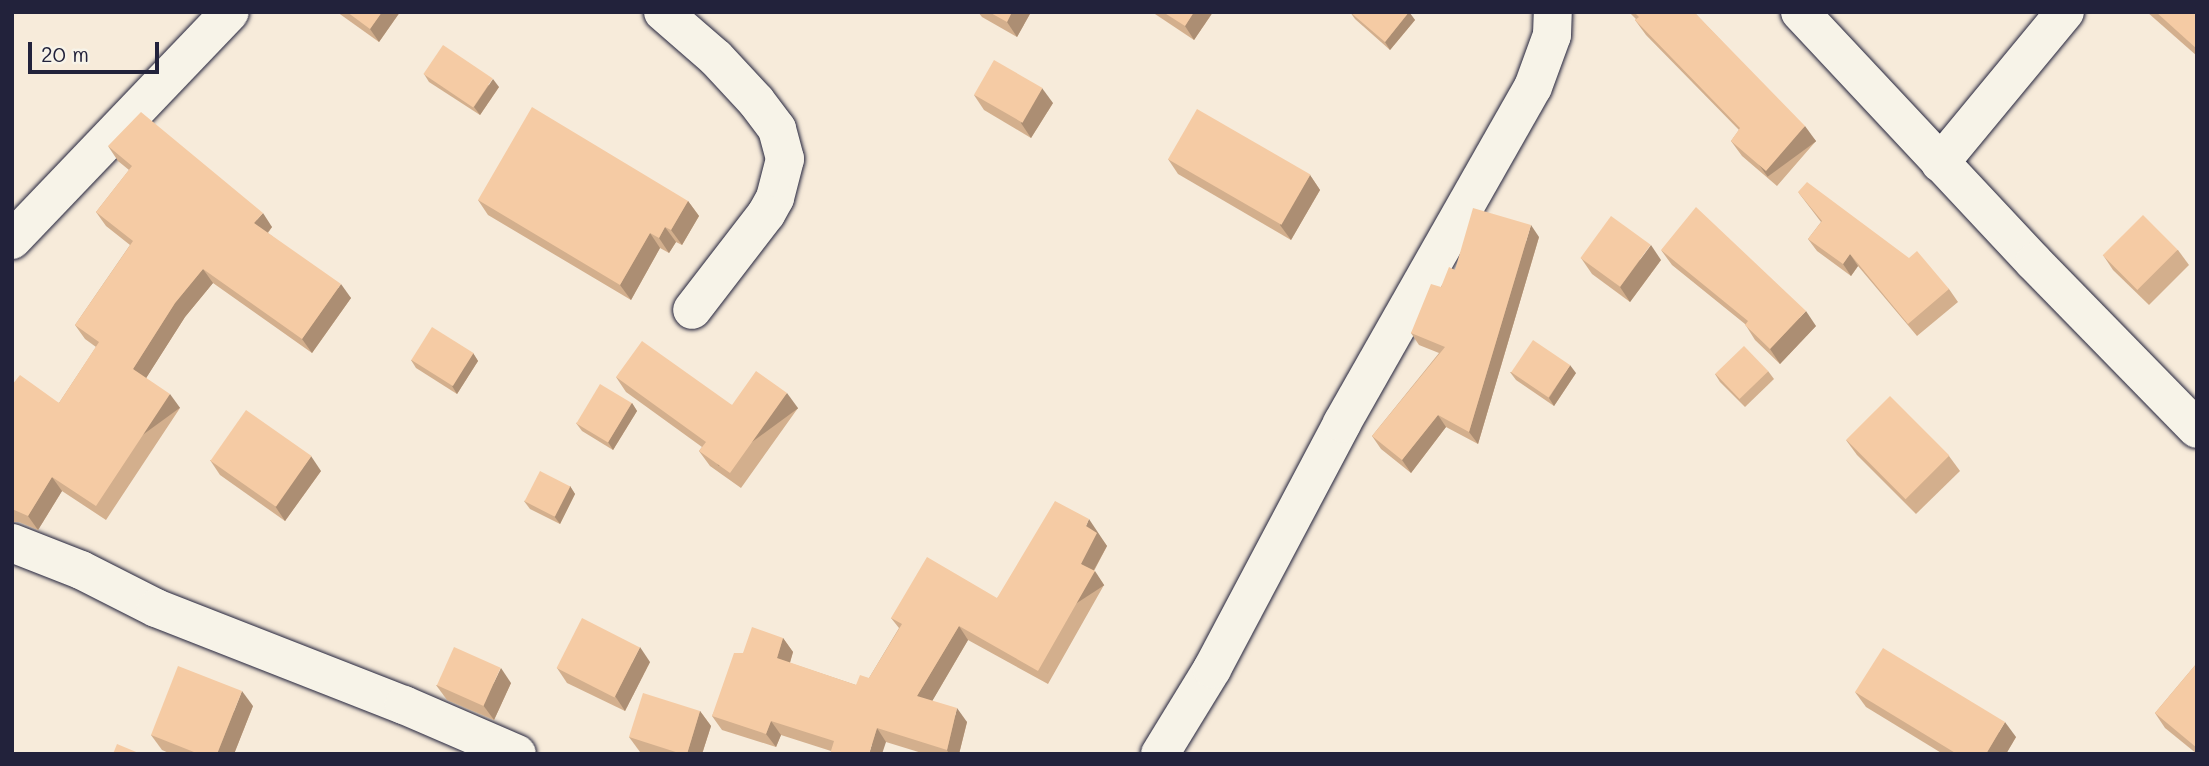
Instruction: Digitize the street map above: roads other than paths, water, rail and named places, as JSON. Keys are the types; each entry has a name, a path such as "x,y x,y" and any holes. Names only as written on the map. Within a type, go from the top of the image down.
{"street":[{"path":"12,240 230,12"},
{"path":"663,12 716,58 756,101 777,129 785,159 775,198 766,214 692,310"},
{"path":"1160,754 1212,669 1354,400 1533,87 1552,35 1553,12"},
{"path":"1800,12 1940,163 2197,429"},
{"path":"1940,163 2065,12"},
{"path":"12,544 80,570 168,614 404,705 517,754"}]}
